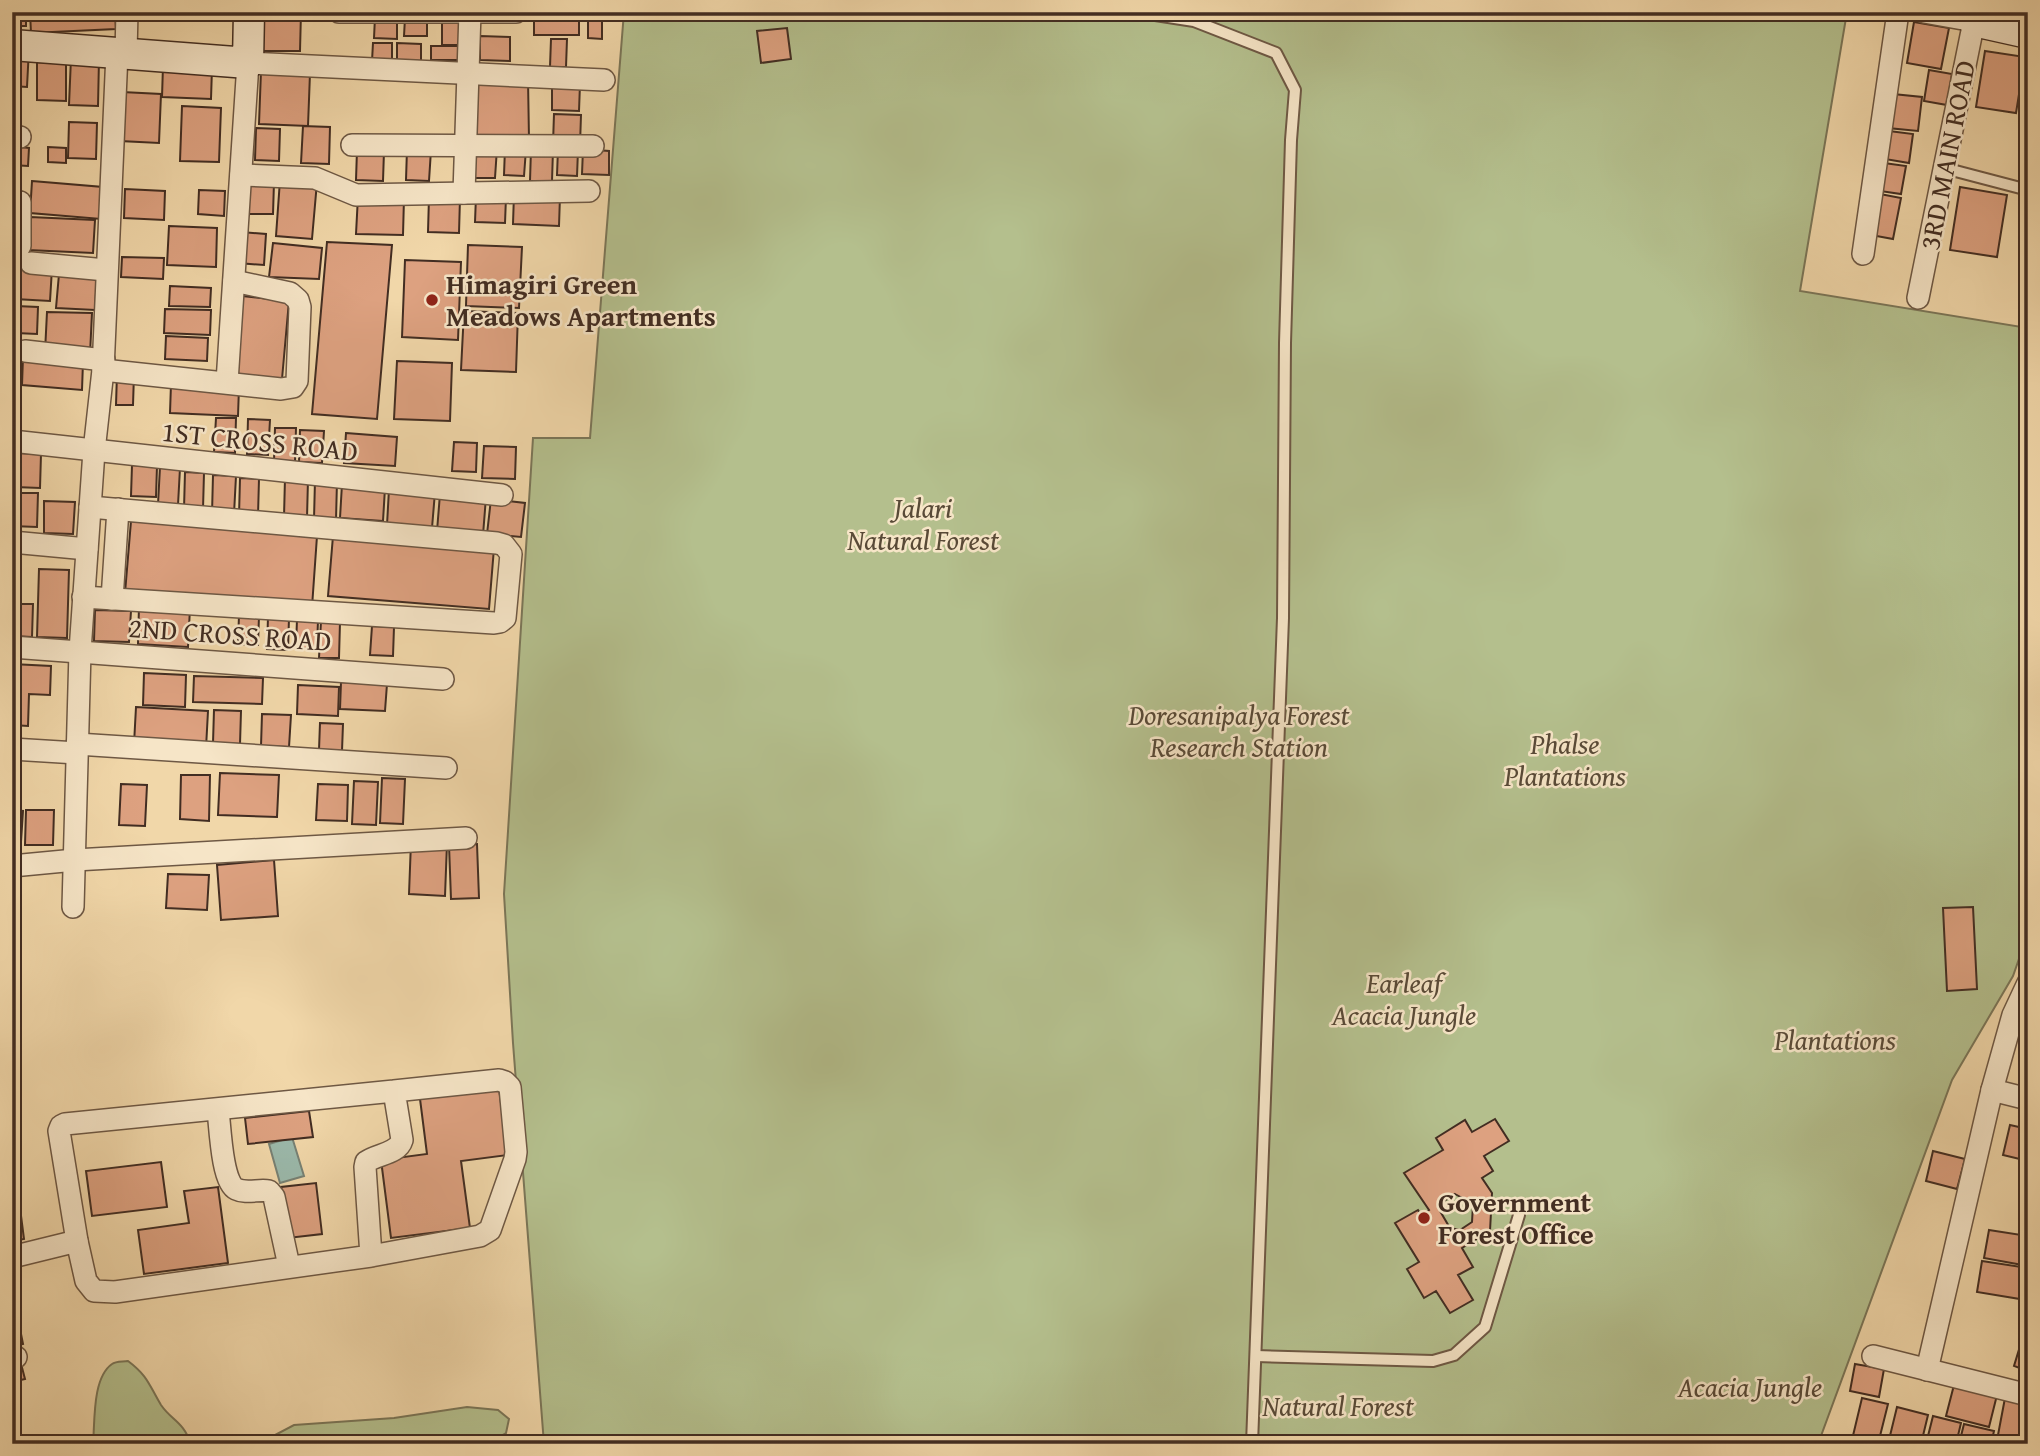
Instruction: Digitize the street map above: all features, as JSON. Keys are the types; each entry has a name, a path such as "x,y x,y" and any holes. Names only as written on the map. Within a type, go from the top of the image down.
{"street":[{"path":"73,907 83,597 103,365 106,270 121,53 127,12"},
{"path":"226,382 248,63 249,12"},
{"path":"338,12 516,12"},
{"path":"1863,254 1898,12"},
{"path":"1924,12 1975,17 2028,33"},
{"path":"464,193 470,13"},
{"name":"3RD MAIN ROAD","path":"1918,298 1975,17"},
{"path":"12,45 248,63 604,80"},
{"path":"352,145 593,146"},
{"path":"241,175 315,178 356,195 589,191"},
{"path":"12,250 17,250 20,246 20,202"},
{"path":"31,262 106,270"},
{"path":"25,351 226,382 293,387 297,382 298,300 290,293 234,281"},
{"name":"1ST CROSS ROAD","path":"12,441 502,495"},
{"path":"83,597 494,623 505,618 511,554 504,545 496,543 90,506"},
{"path":"112,599 118,509"},
{"path":"12,542 87,549"},
{"name":"2ND CROSS ROAD","path":"12,647 443,679"},
{"path":"12,749 77,748 446,768"},
{"path":"12,866 75,860 466,838"},
{"path":"1927,1370 1992,1090 2013,1015 2028,983"},
{"path":"499,1080 510,1087 515,1159 490,1230 480,1236 371,1256 116,1292 94,1291 86,1281 77,1241 59,1131 61,1126 218,1110 499,1080"},
{"path":"1992,1090 2028,1099"},
{"path":"371,1256 365,1167 370,1158 397,1149 401,1145 394,1091"},
{"path":"218,1110 226,1178 234,1189 269,1191 274,1197 289,1266"},
{"path":"12,1257 77,1241"},
{"path":"1873,1356 2028,1395"}],"lane":[{"path":"1136,12 1194,21 1276,53 1295,90 1284,343 1283,618 1252,1444"},
{"path":"1944,168 2028,190"},
{"path":"1256,1356 1433,1361 1454,1355 1485,1327 1519,1215"}],"green space":[{"name":"Doresanipalya Forest Research Station","path":"624,12 1847,12 1800,291 2028,328 2028,933 2013,976 1952,1080 1818,1444 544,1444 504,894 533,438 590,438"},
{"path":"128,1361 144,1376 161,1405 181,1426 191,1444 93,1444 96,1401 101,1379 112,1364"},
{"path":"467,1407 498,1410 509,1419 506,1433 494,1440 467,1444 258,1444 294,1425 394,1418"}],"shaded area":[{"path":"292,1137 304,1176 280,1183 269,1144"}],"building":[{"path":"12,12 26,12 26,26 12,26"},
{"path":"30,12 115,12 116,29 31,33"},
{"path":"256,12 301,12 300,51 256,51"},
{"path":"534,13 579,13 579,35 534,35"},
{"path":"588,13 602,14 602,39 588,38"},
{"path":"375,17 397,17 397,39 374,38"},
{"path":"442,17 462,18 461,45 442,45"},
{"path":"405,18 427,18 427,36 404,36"},
{"path":"1914,22 1949,28 1941,69 1907,63"},
{"path":"787,28 791,59 761,63 757,31"},
{"path":"480,36 510,37 510,61 480,60"},
{"path":"551,39 567,39 566,67 550,67"},
{"path":"373,43 392,43 392,62 372,61"},
{"path":"397,43 421,44 421,61 397,61"},
{"path":"431,46 461,46 461,60 431,60"},
{"path":"12,47 29,48 27,87 12,86"},
{"path":"1985,51 2025,57 2016,113 1976,107"},
{"path":"71,58 99,59 98,106 69,105"},
{"path":"37,62 66,63 66,101 37,100"},
{"path":"163,66 212,68 211,99 162,97"},
{"path":"1929,70 1952,74 1947,105 1924,101"},
{"path":"261,71 310,73 308,126 259,124"},
{"path":"528,79 529,139 476,140 475,80"},
{"path":"552,83 580,84 579,111 552,110"},
{"path":"122,92 161,94 159,143 120,141"},
{"path":"1893,94 1922,97 1918,131 1888,128"},
{"path":"182,106 221,108 219,162 180,161"},
{"path":"554,114 581,115 580,145 553,144"},
{"path":"69,122 97,123 96,159 68,158"},
{"path":"303,126 330,127 329,164 301,163"},
{"path":"256,128 280,129 279,161 255,160"},
{"path":"1889,131 1913,134 1909,163 1885,159"},
{"path":"12,146 29,148 28,166 12,165"},
{"path":"48,147 66,148 66,163 48,162"},
{"path":"474,147 497,148 495,178 473,178"},
{"path":"505,148 526,149 524,176 504,175"},
{"path":"407,149 431,150 429,181 406,180"},
{"path":"531,149 553,150 552,181 530,181"},
{"path":"558,149 578,150 577,176 557,175"},
{"path":"583,149 609,151 609,175 582,174"},
{"path":"357,150 384,151 383,181 356,180"},
{"path":"1884,163 1906,166 1901,194 1880,191"},
{"path":"280,180 317,182 312,239 276,236"},
{"path":"32,181 103,187 101,219 30,213"},
{"path":"248,181 274,182 273,214 247,214"},
{"path":"1960,187 2007,195 1997,257 1950,250"},
{"path":"125,189 165,191 164,220 124,218"},
{"path":"199,190 225,191 224,216 198,214"},
{"path":"514,194 560,196 559,226 513,224"},
{"path":"1880,194 1901,198 1893,239 1871,235"},
{"path":"358,196 404,198 403,235 356,234"},
{"path":"476,196 506,197 505,223 475,222"},
{"path":"429,197 460,198 459,233 428,232"},
{"path":"30,217 95,220 93,253 28,250"},
{"path":"169,226 217,228 216,267 167,265"},
{"path":"241,232 266,234 264,265 238,263"},
{"path":"327,242 392,245 377,419 312,414"},
{"path":"273,243 322,248 319,279 269,277"},
{"path":"468,245 522,247 519,308 466,306"},
{"path":"122,257 164,258 163,279 121,277"},
{"name":"Himagiri Green Meadows Apartments","path":"405,260 461,262 458,340 402,337"},
{"path":"17,266 52,268 50,301 15,299"},
{"path":"59,274 97,276 95,310 56,308"},
{"path":"170,286 211,288 210,307 169,306"},
{"path":"242,296 289,301 282,379 235,375"},
{"path":"16,306 38,307 37,334 16,333"},
{"path":"165,309 211,310 210,335 164,333"},
{"path":"464,311 518,313 516,372 461,370"},
{"path":"47,312 92,313 90,354 45,352"},
{"path":"166,336 208,338 207,361 165,359"},
{"path":"23,357 83,362 82,390 22,385"},
{"path":"397,361 452,363 450,421 394,419"},
{"path":"117,373 134,374 133,405 116,405"},
{"path":"171,384 239,387 238,416 170,413"},
{"path":"12,387 19,388 18,423 12,422"},
{"path":"216,418 236,418 235,453 214,452"},
{"path":"248,419 270,420 268,455 247,454"},
{"path":"275,428 296,428 295,462 274,461"},
{"path":"300,430 324,431 322,463 299,462"},
{"path":"346,433 397,437 395,466 344,463"},
{"path":"454,442 477,443 476,472 452,471"},
{"path":"484,446 516,447 515,479 482,478"},
{"path":"16,453 41,454 40,488 15,487"},
{"path":"132,465 157,466 156,497 131,496"},
{"path":"160,467 180,468 178,505 158,504"},
{"path":"185,472 204,473 203,509 184,509"},
{"path":"213,475 236,476 234,514 212,514"},
{"path":"240,478 259,479 258,516 239,516"},
{"path":"285,478 308,479 307,518 284,517"},
{"path":"315,480 337,481 336,520 314,519"},
{"path":"342,484 385,488 383,521 340,518"},
{"path":"389,489 435,492 432,528 387,525"},
{"path":"12,493 38,493 37,527 12,526"},
{"path":"440,494 486,497 483,535 437,531"},
{"path":"491,499 525,503 521,537 487,534"},
{"path":"44,501 75,502 73,534 44,533"},
{"path":"131,521 317,536 312,607 125,593"},
{"path":"333,536 494,548 489,609 328,596"},
{"path":"39,569 69,570 67,638 37,637"},
{"path":"12,604 33,604 32,637 12,636"},
{"path":"139,606 190,608 188,647 138,644"},
{"path":"95,610 131,611 129,642 94,641"},
{"path":"239,615 259,616 258,645 238,644"},
{"path":"268,617 289,618 288,650 267,649"},
{"path":"297,619 318,620 317,649 296,648"},
{"path":"321,621 340,622 339,658 319,658"},
{"path":"372,626 394,627 393,656 370,655"},
{"path":"12,664 51,666 50,695 29,694 28,726 12,725"},
{"path":"144,673 186,675 185,707 143,705"},
{"path":"194,676 263,678 262,704 193,702"},
{"path":"341,682 387,684 385,711 340,709"},
{"path":"298,685 339,687 338,716 297,714"},
{"path":"136,707 208,711 206,748 134,744"},
{"path":"214,710 241,711 240,744 213,743"},
{"path":"262,714 291,715 289,747 261,746"},
{"path":"320,723 343,724 342,751 319,750"},
{"path":"12,762 19,763 18,803 12,803"},
{"path":"220,773 279,775 277,817 218,815"},
{"path":"181,775 210,775 209,821 180,819"},
{"path":"382,778 405,779 403,824 380,823"},
{"path":"354,781 378,782 376,825 352,824"},
{"path":"121,784 147,785 145,826 119,825"},
{"path":"318,784 348,785 347,821 316,820"},
{"path":"12,810 23,811 21,842 12,841"},
{"path":"26,810 54,810 53,845 25,845"},
{"path":"411,842 447,843 445,896 409,894"},
{"path":"477,844 479,898 451,899 449,845"},
{"path":"274,860 278,916 221,920 217,865"},
{"path":"168,874 209,875 207,910 166,908"},
{"path":"1973,907 1977,989 1947,991 1943,908"},
{"path":"498,1081 508,1155 461,1161 470,1228 391,1238 381,1160 427,1154 419,1091"},
{"path":"309,1111 313,1137 248,1144 245,1118"},
{"name":"Government Forest Office","path":"1495,1119 1509,1141 1484,1156 1493,1171 1482,1178 1492,1193 1490,1231 1462,1248 1473,1267 1458,1275 1473,1300 1450,1313 1436,1291 1424,1298 1407,1269 1419,1262 1395,1223 1418,1210 1421,1215 1429,1210 1404,1173 1443,1150 1436,1138 1465,1120 1472,1132","holes":["1455,1194 1473,1204 1472,1222 1460,1230 1450,1228 1440,1211 1441,1203"]},
{"path":"2010,1125 2028,1129 2028,1161 2003,1155"},
{"path":"1933,1151 1965,1159 1957,1189 1926,1181"},
{"path":"161,1162 167,1207 92,1216 86,1171"},
{"path":"316,1183 322,1234 288,1238 281,1187"},
{"path":"17,1185 24,1239 12,1241 12,1186"},
{"path":"218,1187 228,1263 144,1274 138,1230 189,1223 184,1191"},
{"path":"1989,1230 2028,1236 2028,1266 1984,1258"},
{"path":"1982,1261 2028,1268 2026,1300 1977,1292"},
{"path":"2028,1320 2028,1371 2014,1366"},
{"path":"19,1324 23,1344 12,1346 12,1325"},
{"path":"19,1356 25,1379 12,1382 12,1358"},
{"path":"1855,1364 1884,1369 1879,1397 1850,1391"},
{"path":"1954,1385 1997,1395 1989,1427 1946,1416"},
{"path":"1862,1398 1888,1404 1878,1444 1851,1444"},
{"path":"2005,1398 2028,1402 2025,1440 1998,1435"},
{"path":"1897,1407 1928,1415 1921,1444 1888,1444"},
{"path":"1933,1416 1961,1423 1956,1444 1926,1444"},
{"path":"1964,1424 1994,1431 1991,1444 1959,1444"}],"place":[{"name":"Himagiri Green Meadows Apartments","path":"432,300"},
{"name":"Government Forest Office","path":"1424,1218"}],"park label":[{"name":"Jalari Natural Forest","path":"923,524"},
{"name":"Phalse Plantations","path":"1565,760"},
{"name":"Earleaf Acacia Jungle","path":"1404,999"},
{"name":"Plantations","path":"1835,1040"},
{"name":"Acacia Jungle","path":"1750,1387"},
{"name":"Natural Forest","path":"1338,1406"}]}
